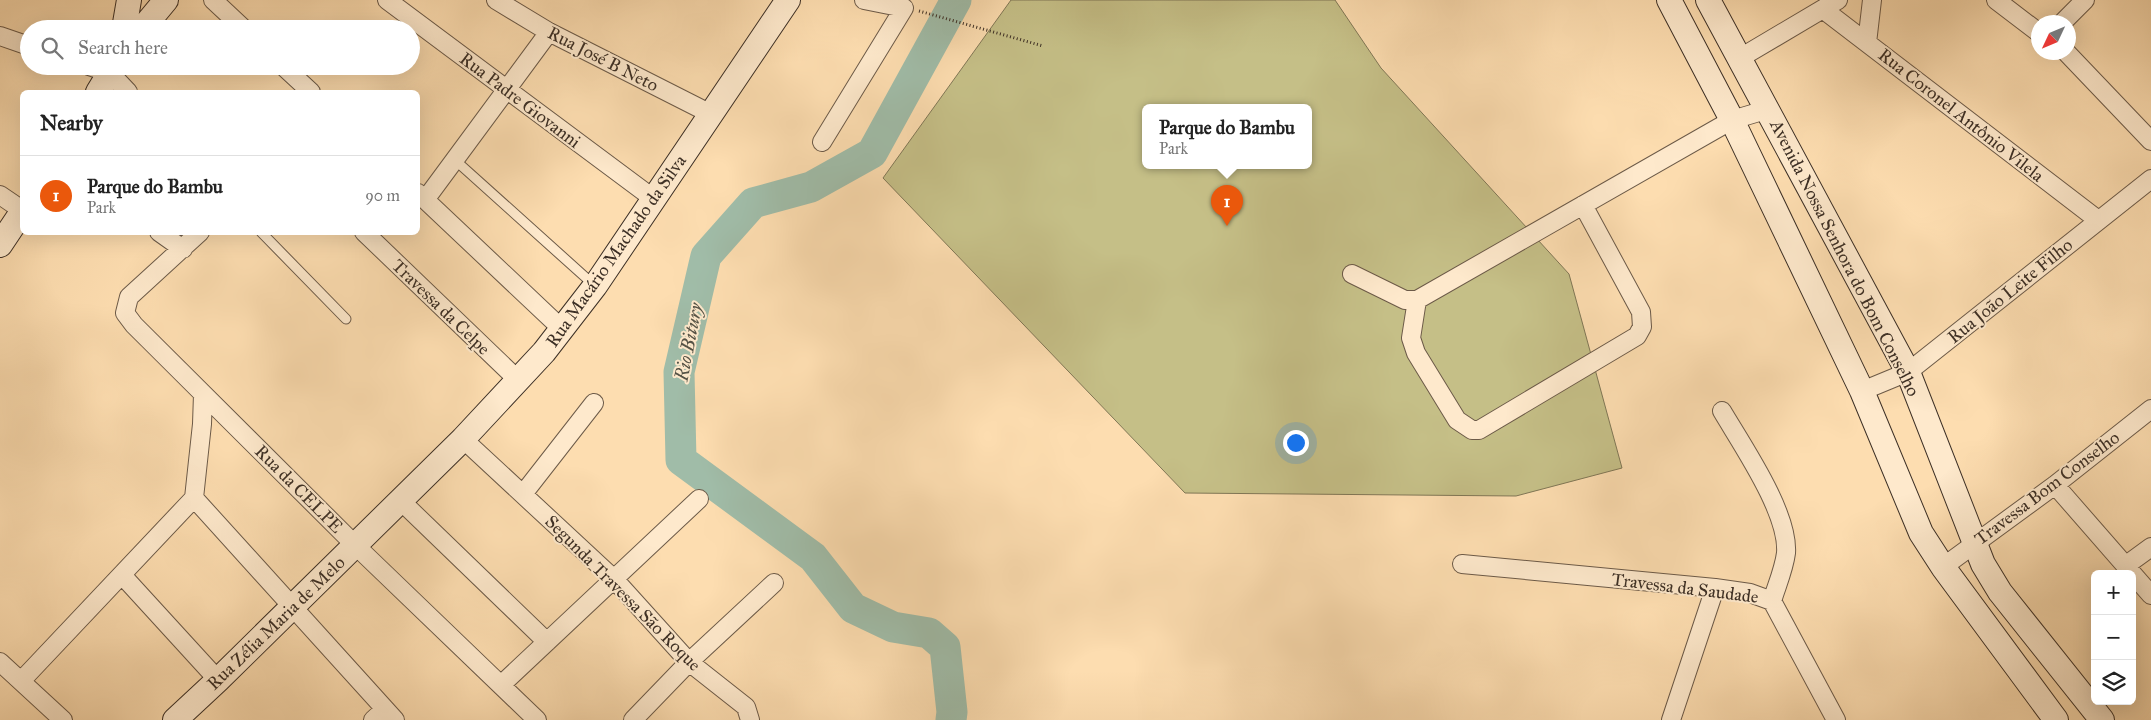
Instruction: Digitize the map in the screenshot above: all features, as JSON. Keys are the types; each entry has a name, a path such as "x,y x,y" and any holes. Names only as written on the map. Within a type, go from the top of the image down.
{"street":[{"path":"126,20 129,0"},
{"path":"149,20 166,0"},
{"path":"213,0 234,20"},
{"name":"Rua Padre Giovanni","path":"387,0 414,20"},
{"name":"Rua José B Neto","path":"496,0 548,32 711,114"},
{"name":"Rua Macário Machado da Silva","path":"355,545 463,439 562,329 595,286 788,0"},
{"path":"822,142 910,9 864,0"},
{"path":"1669,0 1732,120 1862,390 1921,533 1943,567 2056,720"},
{"name":"Avenida Nossa Senhora do Bom Conselho","path":"1708,0 1908,372 1983,564 2000,592 2102,720"},
{"path":"1867,43 1872,0"},
{"path":"1996,0 2031,27"},
{"path":"2017,0 2031,15"},
{"path":"2070,15 2085,0"},
{"path":"1740,58 1831,5"},
{"name":"Rua Coronel Antônio Vilela","path":"1831,5 1867,43 2098,220"},
{"name":"Rua Padre Giovanni","path":"420,25 654,199"},
{"path":"548,32 456,160 421,196 562,329"},
{"path":"0,36 20,43"},
{"path":"2074,60 2151,141"},
{"path":"103,75 125,90"},
{"path":"293,75 309,90"},
{"path":"1352,274 1405,300 1417,300 1732,120 1768,110"},
{"name":"Rua João Leite Filho","path":"1862,390 1908,372 2151,179"},
{"path":"0,195 20,210"},
{"path":"1417,300 1411,338 1416,353 1456,420 1472,430 1479,430 1637,336 1642,327 1641,312 1583,205"},
{"path":"0,245 20,214"},
{"path":"164,235 183,248 197,235"},
{"name":"Travessa da Celpe","path":"367,235 518,380"},
{"name":"Rua da CELPE","path":"183,248 127,300 125,313 134,326 355,545 537,720"},
{"path":"22,680 194,498 202,424 202,394"},
{"path":"523,494 594,403"},
{"name":"Travessa Bom Conselho","path":"1943,567 2055,485 2151,409"},
{"path":"1722,411 1770,493 1784,534 1786,552 1772,600"},
{"name":"Segunda Travessa São Roque","path":"463,439 614,579 689,662 741,703 749,713 750,720"},
{"path":"2055,485 2151,595"},
{"path":"194,498 292,607 384,716"},
{"path":"501,685 699,499"},
{"path":"400,501 547,642"},
{"name":"Rua Zélia Maria de Melo","path":"175,720 355,545"},
{"path":"2126,566 2151,546"},
{"name":"Travessa da Saudade","path":"1462,564 1716,588 1750,593 1772,600 1836,720"},
{"path":"122,575 218,680"},
{"path":"634,720 689,662 774,584"},
{"path":"1671,720 1716,588"},
{"path":"0,662 22,680 63,720"}],"lane":[{"path":"456,160 595,286"},
{"path":"264,235 346,319"}],"path":[{"path":"910,9 1043,46"}],"shaded area":[{"path":"1011,0 1335,0 1381,68 1569,274 1622,468 1516,496 1185,493 883,178"}],"waterway":[{"name":"Rio Bitury","path":"951,720 952,712 945,647 929,633 893,627 853,608 813,557 681,460 679,372 706,256 753,203 811,187 872,153 956,0"}],"place":[{"name":"Parque do Bambu","path":"1227,226"}]}
